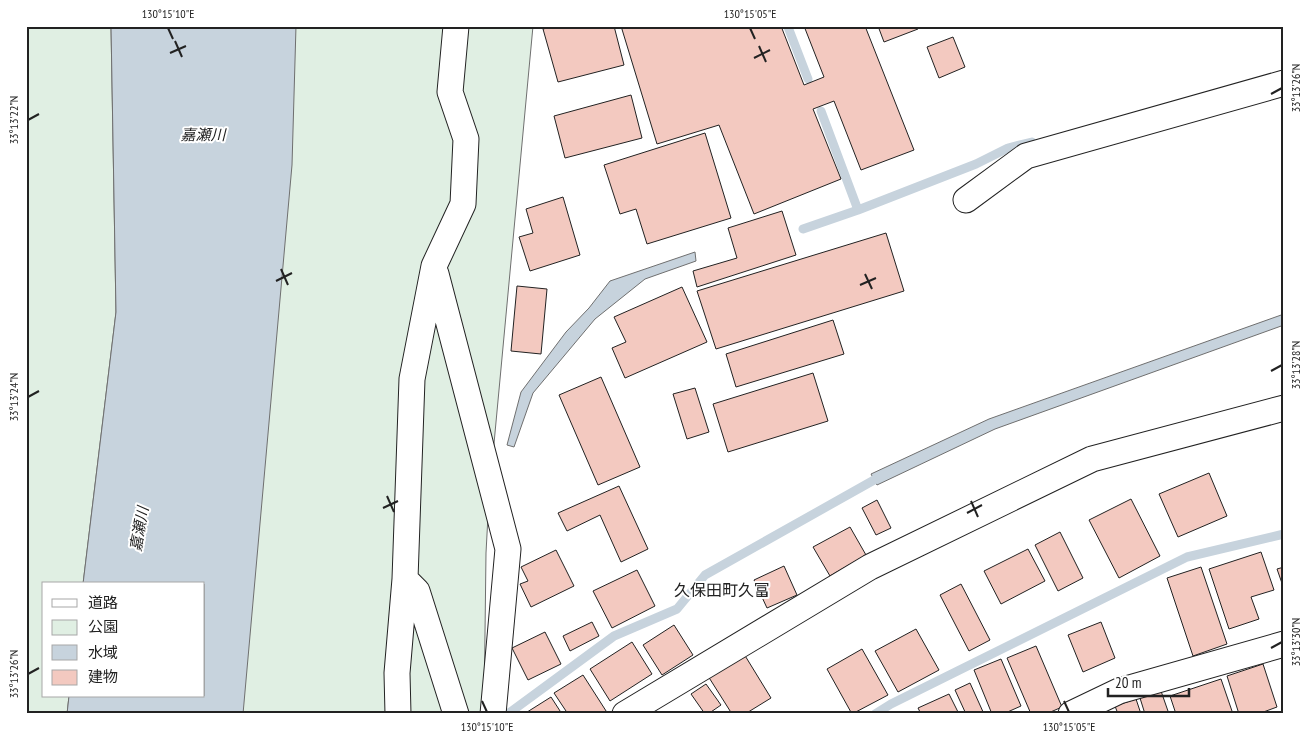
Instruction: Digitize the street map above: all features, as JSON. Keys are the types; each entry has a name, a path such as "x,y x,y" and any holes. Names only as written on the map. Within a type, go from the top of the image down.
{"street":[{"path":"398,714 397,673 405,579 412,379 434,266 463,204 466,139 450,92 456,26"},
{"path":"966,200 1026,156 1284,83"},
{"path":"434,266 508,549 493,714"},
{"path":"625,714 870,567 1092,459 1284,408"},
{"path":"405,579 417,591 456,714"},
{"path":"1072,714 1119,691 1284,644"}],"green space":[{"path":"26,26 111,26 116,312 83,582 42,582 42,698 69,698 67,714 26,714"},
{"path":"285,26 533,26 489,497 486,553 484,714 225,714"}],"water":[{"name":"嘉瀬川","path":"111,26 296,26 292,165 243,714 67,714 69,698 205,698 205,582 83,582 116,312"},
{"path":"695,252 696,261 645,279 595,319 533,393 514,447 507,445 521,392 566,332 589,308 610,281"},
{"path":"1284,314 1284,325 995,429 877,485 871,474 989,419"}],"building":[{"path":"555,26 614,26 624,65 558,82 543,29"},
{"path":"621,26 781,26 804,85 824,77 804,26 865,26 914,150 861,170 834,101 813,109 841,179 754,214 719,125 657,144"},
{"path":"878,26 917,26 918,29 884,42"},
{"path":"953,37 965,67 939,78 927,47"},
{"path":"631,95 642,138 565,158 554,116"},
{"path":"705,133 731,218 647,244 636,209 620,214 604,165"},
{"path":"563,197 580,255 530,271 519,237 533,233 526,209"},
{"path":"782,211 796,255 697,287 693,271 737,258 728,228"},
{"path":"886,233 904,291 716,349 697,291"},
{"path":"517,286 547,289 541,354 511,351"},
{"path":"682,287 707,342 625,378 612,348 626,342 614,317"},
{"path":"833,320 844,354 736,387 726,354"},
{"path":"813,373 828,421 728,452 713,404"},
{"path":"601,377 640,467 598,485 559,395"},
{"path":"695,388 709,432 687,439 673,394"},
{"path":"1209,473 1227,516 1178,537 1159,494"},
{"path":"619,486 648,549 621,562 600,515 567,531 558,513"},
{"path":"1131,499 1160,556 1119,578 1089,520"},
{"path":"877,500 891,528 876,535 862,508"},
{"path":"850,527 866,555 830,576 813,547"},
{"path":"1060,532 1083,578 1058,591 1035,545"},
{"path":"1028,549 1045,581 1001,604 984,571"},
{"path":"556,550 574,586 531,607 520,584 528,581 521,567"},
{"path":"1261,552 1274,590 1251,597 1259,619 1229,629 1209,569"},
{"path":"784,566 797,595 767,608 754,580"},
{"path":"1201,567 1227,644 1193,656 1167,578"},
{"path":"1284,567 1284,589 1277,569"},
{"path":"637,570 655,606 612,628 593,591"},
{"path":"961,584 990,640 969,651 940,595"},
{"path":"592,622 599,636 570,651 563,636"},
{"path":"1101,622 1115,658 1083,672 1068,635"},
{"path":"674,625 693,655 662,675 643,645"},
{"path":"916,629 939,670 898,692 875,651"},
{"path":"545,632 561,664 528,680 512,648"},
{"path":"632,642 652,674 610,701 590,669"},
{"path":"1036,646 1062,707 1046,714 1031,714 1007,658"},
{"path":"862,649 888,695 852,714 827,669"},
{"path":"744,654 771,698 745,714 732,714 708,676"},
{"path":"1001,659 1021,706 1003,714 992,714 974,670"},
{"path":"1263,664 1277,707 1258,714 1239,714 1227,676"},
{"path":"583,675 608,714 568,714 554,693"},
{"path":"1221,679 1233,714 1176,714 1170,696"},
{"path":"970,683 984,714 966,714 955,690"},
{"path":"706,684 721,705 708,714 705,714 691,694"},
{"path":"1161,691 1169,714 1145,714 1140,698"},
{"path":"949,694 959,714 921,714 918,708"},
{"path":"551,697 562,714 524,714"},
{"path":"1136,699 1141,714 1118,714 1115,706"}],"waterway":[{"path":"788,27 808,79"},
{"path":"821,111 858,210 976,164 1008,148 1032,142"},
{"path":"803,229 858,210"},
{"path":"509,713 614,636 677,609 705,575 883,475"},
{"path":"875,714 891,704 1187,557 1284,534"}],"district":[{"name":"久保田町久富","path":"722,590"}]}
